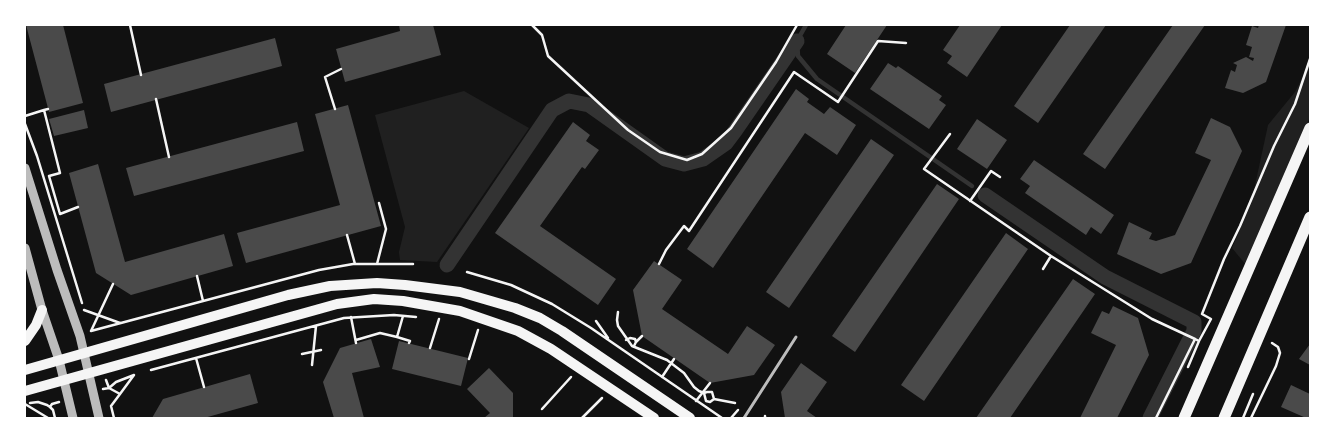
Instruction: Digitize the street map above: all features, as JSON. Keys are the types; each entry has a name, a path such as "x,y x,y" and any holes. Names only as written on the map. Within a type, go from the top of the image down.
{"main road":[{"path":"1184,418 1310,128"},
{"path":"1224,418 1310,217"},
{"path":"25,370 288,295 330,286 405,285 460,292 515,308 540,318 690,418"},
{"path":"25,392 337,304 374,299 403,301 460,311 518,331 551,349 654,418"},
{"path":"25,341 36,325 42,310"}],"street":[{"path":"25,168 90,373 99,418"},
{"path":"25,248 42,310 59,360 73,418"}],"lane":[{"path":"744,418 796,337"}],"path":[{"path":"130,25 141,75"},
{"path":"532,25 542,35 548,56 628,130 660,152 687,160 702,154 731,128 776,62 796,25"},
{"path":"659,264 666,250 684,226 690,230 794,72 838,102 878,42 906,43"},
{"path":"1188,367 1211,319 1202,314 1274,146 1295,104 1310,59"},
{"path":"335,109 325,77 341,69"},
{"path":"156,99 169,157"},
{"path":"25,116 48,109"},
{"path":"44,110 60,173 49,176 60,214 78,207"},
{"path":"25,124 37,156 87,317"},
{"path":"950,134 924,169 1051,256 1152,319 1199,341"},
{"path":"970,201 991,171 1000,177"},
{"path":"377,264 386,229 379,203"},
{"path":"347,235 355,264"},
{"path":"1043,269 1051,256"},
{"path":"91,331 319,270 355,264 414,264"},
{"path":"467,272 511,285 533,294 608,339 722,418"},
{"path":"197,276 203,301"},
{"path":"91,331 113,284"},
{"path":"84,310 121,323"},
{"path":"618,312 616,320 618,326 630,345 671,363 684,373 694,387 703,393 706,401 710,402 714,399 735,403"},
{"path":"397,337 403,316"},
{"path":"143,372 352,318 419,317"},
{"path":"352,318 356,342 380,333 410,341 409,343"},
{"path":"430,348 437,319 447,321"},
{"path":"596,321 608,339"},
{"path":"89,324 91,331"},
{"path":"312,365 316,326"},
{"path":"469,359 478,330 472,328"},
{"path":"634,347 642,336"},
{"path":"626,340 632,338 636,342"},
{"path":"1163,418 1157,417 1195,339"},
{"path":"1250,418 1276,366 1280,353 1278,347 1272,343"},
{"path":"302,354 321,350"},
{"path":"196,358 204,387"},
{"path":"662,377 674,359"},
{"path":"114,418 111,406 120,394 134,375 116,382 109,388 120,394"},
{"path":"542,409 571,377"},
{"path":"696,400 710,383"},
{"path":"703,393 712,392 714,399"},
{"path":"582,418 602,398 595,393"},
{"path":"1243,418 1253,394"},
{"path":"25,404 38,402 51,406 55,418"},
{"path":"25,404 48,418"},
{"path":"730,418 739,408"}],"shaded area":[{"path":"1310,63 1310,117 1246,265 1232,248 1251,204 1268,125 1295,92"},
{"path":"464,91 529,128 437,262 400,260 399,252 405,227 375,115"}],"building":[{"path":"26,25 63,25 83,103 49,112"},
{"path":"399,25 433,25 441,55 345,82 336,49 400,31"},
{"path":"846,25 887,25 855,73 827,54"},
{"path":"960,25 1002,25 967,77 947,63 952,56 943,50"},
{"path":"1070,25 1106,25 1038,123 1014,106"},
{"path":"1173,25 1205,25 1105,169 1083,154"},
{"path":"1259,25 1286,25 1266,82 1243,93 1225,88 1231,70 1235,72 1237,65 1233,63 1246,57 1253,61 1254,58 1249,57 1252,47 1246,45 1252,26 1258,28"},
{"path":"275,38 282,66 111,112 104,84"},
{"path":"888,63 896,68 898,66 942,96 939,100 946,105 929,129 870,89"},
{"path":"796,89 809,99 807,102 824,114 830,107 856,125 837,155 805,133 713,268 687,249"},
{"path":"348,105 381,226 246,263 237,233 340,205 315,114"},
{"path":"84,110 88,128 54,136 49,119"},
{"path":"1211,118 1230,127 1242,151 1191,263 1161,274 1117,254 1129,222 1152,233 1149,239 1156,241 1175,235 1211,160 1195,153"},
{"path":"977,119 1007,140 987,169 957,149"},
{"path":"297,122 304,151 134,196 126,168"},
{"path":"573,122 590,135 586,141 599,150 585,169 582,167 540,226 616,279 598,305 495,233"},
{"path":"871,139 894,155 789,308 766,292"},
{"path":"1034,160 1114,215 1101,234 1091,227 1086,235 1025,193 1030,186 1020,179"},
{"path":"98,164 125,262 224,234 233,266 131,295 96,273 69,173"},
{"path":"937,184 959,199 855,352 832,336"},
{"path":"1006,233 1028,249 924,401 901,385"},
{"path":"654,261 682,280 662,309 728,354 747,326 775,345 754,375 710,383 642,336 633,290"},
{"path":"1073,279 1095,294 1010,418 976,418"},
{"path":"1113,306 1138,318 1149,355 1117,418 1080,418 1116,345 1091,333 1102,311 1109,314"},
{"path":"371,339 380,367 352,373 364,418 334,418 323,382 340,348"},
{"path":"399,341 468,358 461,386 392,369"},
{"path":"1310,344 1310,365 1299,359"},
{"path":"801,363 827,382 807,411 817,418 785,418 781,392"},
{"path":"489,368 513,393 513,418 484,418 490,413 467,389"},
{"path":"250,374 258,403 204,418 152,418 163,399"},
{"path":"1291,385 1310,394 1310,418 1281,407"}],"waterway":[{"path":"806,25 797,41 798,56 817,79 972,186"},
{"path":"447,265 552,110 569,101 589,105 665,159 684,164 703,159 726,143 797,41"},
{"path":"985,195 1105,277 1194,322 1194,331 1150,418"}]}
